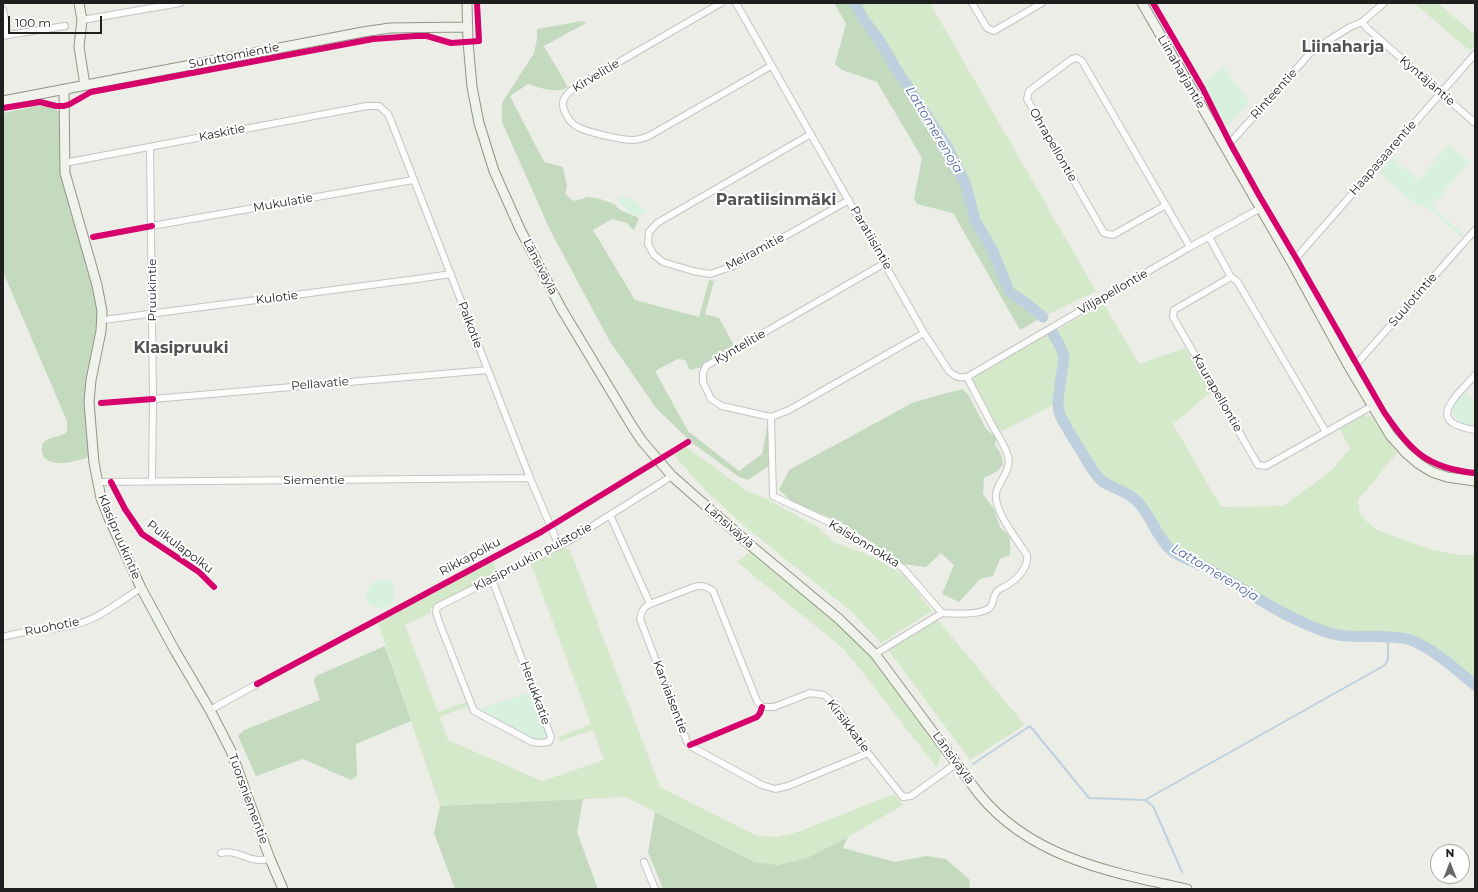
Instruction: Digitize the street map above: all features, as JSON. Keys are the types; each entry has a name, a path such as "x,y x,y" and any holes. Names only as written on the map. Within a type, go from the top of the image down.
{"main road":[{"path":"79,3 82,20 79,47 85,86"},
{"name":"Länsiväylä","path":"467,3 472,87 479,123 487,151 500,185 520,229 561,308 642,441 672,476 755,549 839,619 876,654 979,794 994,811 1024,835 1047,848 1070,858 1121,874 1187,889"},
{"name":"Liinaharjantie","path":"1142,3 1291,261 1351,370 1397,445 1419,464 1432,472 1475,481"},
{"name":"Suruttomientie","path":"3,101 363,32 390,28 468,27"},
{"name":"Klasipruukintie","path":"64,90 64,163 67,183 101,298 103,320 91,380 89,402 93,456 97,482 108,516 141,588 174,649 210,710"},
{"name":"Tuorsniementie","path":"210,710 236,764 270,859 283,889"}],"street":[{"path":"82,20 180,3"},
{"name":"Kirvelitie","path":"721,3 566,94 563,101 563,109 568,119 578,127 620,140 633,141 649,136 771,66"},
{"name":"Paratiisintie","path":"736,3 924,333 953,376 960,378 968,377"},
{"path":"972,3 987,28 994,31 1042,3"},
{"name":"Rinteentie","path":"1224,147 1230,143 1313,50 1350,27 1362,22 1384,3"},
{"path":"3,10 5,36 65,26"},
{"name":"Kyntäjäntie","path":"1362,22 1368,29 1475,123"},
{"name":"Haapasaarentie","path":"1291,261 1296,258 1475,54"},
{"name":"Ohrapellontie","path":"1166,205 1113,235 1104,233 1027,99 1029,90 1072,59 1077,58 1082,61 1166,205 1190,247"},
{"name":"Kaskitie","path":"64,163 367,106 379,106"},
{"name":"Palkotie","path":"379,106 388,114 530,478 559,546"},
{"name":"Meiramitie","path":"811,134 657,224 649,232 648,244 654,255 663,262 693,271 710,274 731,268 849,200"},
{"name":"Pruukintie","path":"150,147 152,226 152,481"},
{"name":"Mukulatie","path":"152,226 414,180"},
{"name":"Viljapellontie","path":"968,377 1190,247 1260,209"},
{"name":"Suulotintie","path":"1351,370 1475,230"},
{"path":"1209,237 1230,277 1237,281 1326,432"},
{"name":"Kyntelitie","path":"771,417 722,406 711,399 703,382 703,373 706,366 885,263"},
{"name":"Kulotie","path":"103,320 451,274"},
{"name":"Kaurapellontie","path":"1230,277 1174,310 1173,317 1258,465 1266,466 1372,406"},
{"path":"771,417 789,410 924,333"},
{"name":"Pellavatie","path":"153,399 488,370"},
{"path":"1475,375 1448,406 1447,414 1450,422 1460,428 1475,430"},
{"path":"876,654 942,613 951,614 977,612 989,609 992,605 996,591 1014,580 1024,570 1028,560 1027,555 998,508 996,494 1009,464 1008,457 1002,440 990,422 968,377"},
{"name":"Kaisionnokka","path":"771,417 772,491 774,496 833,524 859,542 903,568 942,613"},
{"name":"Klasipruukin puistotie","path":"436,612 437,607 559,546 672,476"},
{"name":"Siementie","path":"97,482 530,478"},
{"path":"610,515 650,604"},
{"name":"Herukkatie","path":"436,612 474,711 532,742 549,742 552,737 492,579"},
{"name":"Kirsikkatie","path":"650,604 700,585 713,591 757,701 762,708 774,707 810,692 824,695 834,703 868,753 901,795 908,797 918,792 957,763"},
{"name":"Ruohotie","path":"3,637 14,633 75,625 96,616 141,588"},
{"name":"Karviaisentie","path":"650,604 645,606 641,612 640,619 687,742 692,747 762,785 775,789 788,786 868,753"},
{"path":"210,710 257,684"},
{"path":"221,853 231,851 256,860 270,859"},
{"path":"644,862 655,889"}],"green space":[{"path":"834,3 855,3 864,20 880,41 895,67 948,148 966,185 975,220 993,251 1008,289 1011,293 1027,303 1043,317 1020,330 953,213 917,204 914,199 922,158 877,82 842,70 835,64 846,24"},
{"path":"855,3 930,3 1096,291 1043,317 1027,303 1011,293 993,251 975,220 966,185 948,148 895,67 880,41 864,20"},
{"path":"1414,3 1438,3 1475,35 1475,45 1470,51"},
{"path":"582,21 586,23 544,46 568,87 553,90 543,89 528,84 510,96 544,162 563,167 567,187 565,194 574,201 588,197 600,199 614,204 620,210 639,218 634,230 627,223 612,219 593,230 635,300 699,317 709,280 714,281 705,314 719,318 734,345 709,361 703,367 690,370 685,360 678,359 655,371 688,431 739,471 762,454 768,422 770,465 748,480 739,477 691,442 656,408 609,340 550,230 502,122 502,103 534,53 537,39 537,29"},
{"path":"1223,66 1250,103 1226,127 1203,84"},
{"path":"37,106 49,107 60,112 61,174 94,287 98,322 89,451 87,458 62,463 56,463 45,458 42,453 42,448 45,441 67,432 67,421 3,272 3,113"},
{"path":"1449,144 1470,162 1432,206 1464,235 1462,238 1431,210 1410,200 1379,173 1392,157 1418,180"},
{"path":"620,197 634,199 645,212 639,216 626,212 627,207 619,204"},
{"path":"1104,304 1139,364 1185,348 1211,392 1173,424 1221,507 1283,506 1330,472 1350,449 1340,429 1363,415 1371,416 1397,453 1358,500 1360,515 1375,529 1429,549 1458,555 1475,555 1475,680 1433,648 1404,635 1340,632 1306,621 1274,605 1208,565 1185,555 1166,541 1144,504 1140,500 1106,480 1094,467 1081,448 1062,411 1061,404 1067,364 1063,346 1055,331"},
{"path":"1048,334 1058,350 1060,358 1053,405 1000,432 973,383 974,376"},
{"path":"962,389 968,394 986,429 996,437 995,445 1001,454 1003,465 996,472 984,478 983,494 994,509 1000,527 1010,537 1010,555 1000,559 993,576 980,579 959,602 942,594 954,565 941,553 926,567 904,564 843,523 793,502 779,490 789,470 914,402"},
{"path":"1465,392 1475,401 1475,426 1463,424 1456,419 1453,413 1453,406"},
{"path":"686,447 747,491 767,499 819,528 835,543 869,555 904,575 932,611 881,643 853,613 749,530 705,490 674,455"},
{"path":"564,548 570,550 660,787 757,836 778,837 798,832 894,794 903,805 848,837 807,858 778,865 754,862 625,797 440,806 378,623 492,561 498,572 430,609 431,613 405,625 438,712 466,702 468,706 440,717 448,740 542,781 604,760 593,730 560,741 558,737 591,724 531,564"},
{"path":"750,552 846,631 869,652 885,672 941,752 937,768 845,650 737,562"},
{"path":"384,580 394,582 394,595 391,605 383,608 369,604 367,594 372,583 375,581"},
{"path":"938,620 1025,725 970,760 888,650"},
{"path":"385,646 411,721 356,744 357,776 351,780 303,759 256,776 238,736 244,730 320,700 314,681 316,676"},
{"path":"534,691 549,742 538,743 474,711"},
{"path":"583,799 577,832 598,889 455,889 434,833 440,806"},
{"path":"655,812 754,862 778,865 807,858 848,837 843,848 895,862 926,856 946,859 969,879 970,889 663,889 648,852"}],"waterway":[{"name":"Lattomerenoja","path":"855,3 864,20 880,41 895,67 948,148 966,185 975,220 993,251 1008,289 1011,293 1043,317"},
{"name":"Lattomerenoja","path":"1052,332 1064,357 1058,400 1059,411 1063,422 1096,475 1107,484 1136,500 1147,514 1165,544 1171,550 1180,556 1209,569 1284,613 1313,627 1341,635 1395,637 1418,643 1444,660 1475,685"},
{"path":"1145,800 1385,665 1388,659 1388,638"},
{"path":"973,764 1030,726 1089,798 1145,800 1153,806 1182,872"}],"cycle path":[{"path":"3,108 40,102 56,106 64,106 91,92 373,39 427,36 451,43 479,41 477,3"},
{"path":"1153,3 1203,89 1230,143 1260,197 1384,412 1403,437 1421,455 1444,467 1458,471 1475,473"},
{"path":"93,237 152,226"},
{"path":"101,403 153,399"},
{"name":"Rikkapolku","path":"257,684 541,532 688,442"},
{"name":"Puikulapolku","path":"111,482 125,509 142,534 199,572 214,587"},
{"path":"690,745 757,717 762,707"}],"district":[{"name":"Liinaharja","path":"1343,47"},
{"name":"Paratiisinmäki","path":"776,200"},
{"name":"Klasipruuki","path":"181,348"}]}
